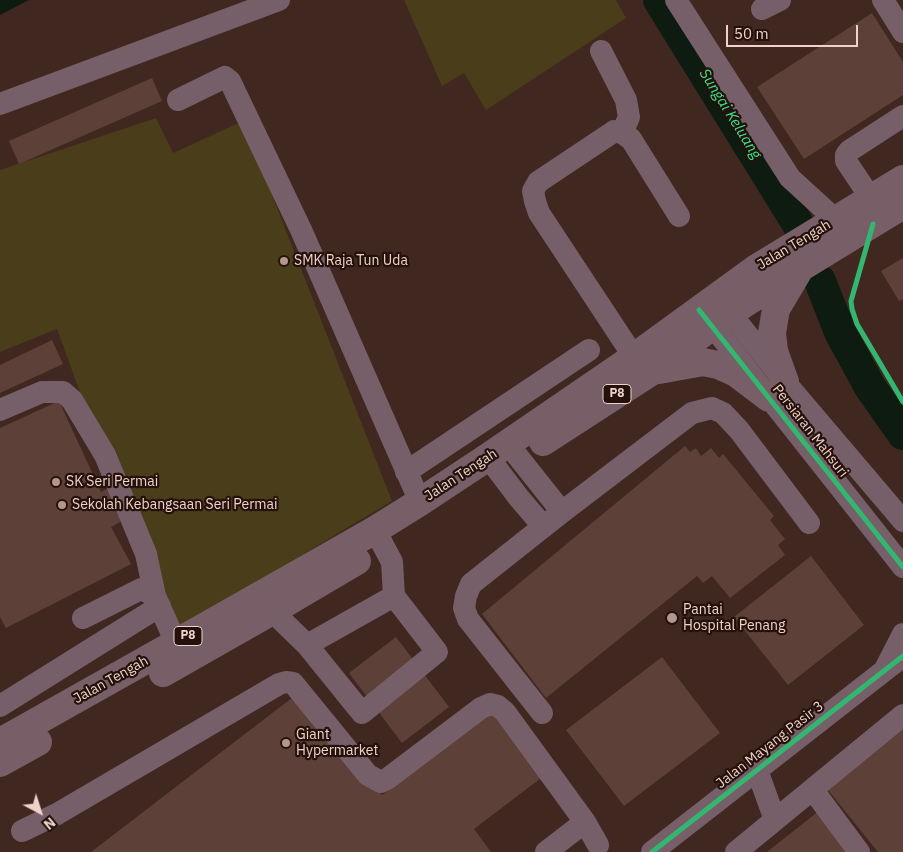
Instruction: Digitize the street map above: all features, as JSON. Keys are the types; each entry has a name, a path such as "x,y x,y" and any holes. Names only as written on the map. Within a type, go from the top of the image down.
{"main road":[{"name":"Jalan Tengah","path":"0,763 272,612 379,538 642,365 714,312 802,267 886,207 903,179"},
{"name":"Jalan Tengah","path":"714,312 755,269 836,220 886,207"},
{"path":"642,365 703,362 777,390 772,333 776,309 786,289 802,267"},
{"name":"Jalan Tengah","path":"0,742 176,643 379,538 420,502 503,457"}],"street":[{"path":"0,104 279,0"},
{"path":"676,0 790,178 836,220"},
{"path":"883,0 903,31"},
{"path":"601,51 626,100 629,117 622,133"},
{"path":"178,100 225,77 230,81 302,232 420,502"},
{"path":"886,207 846,161 846,155 849,151 903,116"},
{"path":"642,365 539,213 533,191 538,182 614,131 622,133 631,139 679,216"},
{"name":"Persiaran Mahsuri","path":"714,312 777,390 902,570"},
{"path":"406,472 590,350"},
{"name":"Persiaran Mahsuri","path":"777,390 899,516"},
{"path":"0,410 42,392 63,392 72,400 105,455 146,554 157,601 176,643"},
{"path":"542,713 468,619 464,608 471,584 543,526 692,413 712,408 723,413 739,430 810,524"},
{"path":"503,457 562,512"},
{"path":"503,457 543,526"},
{"path":"899,516 903,534"},
{"path":"272,612 307,645 362,713 437,652 394,596 392,562 379,538"},
{"path":"83,618 141,589 157,601"},
{"path":"307,645 394,596"},
{"path":"0,706 157,601"},
{"path":"894,666 903,634"},
{"name":"Jalan Mayang Pasir 3","path":"652,852 757,770 810,720 894,666 903,656"},
{"path":"22,831 57,814 279,684 286,682 293,683 368,775 381,782 481,708 494,704 505,712 585,822 598,845"},
{"path":"736,852 903,715"},
{"path":"757,770 775,820"},
{"path":"813,790 859,852"},
{"path":"546,852 585,822"}],"shaded area":[{"path":"0,0 29,0 0,15"},
{"path":"404,0 616,0 626,18 486,110 464,73 442,86"},
{"path":"156,118 173,153 243,121 392,501 168,635 57,329 0,352 0,170"}],"building":[{"path":"872,13 903,62 903,95 804,159 757,87"},
{"path":"152,78 162,101 19,164 9,141"},
{"path":"903,258 903,299 899,301 881,271"},
{"path":"52,340 63,364 0,393 0,365"},
{"name":"Sekolah Kebangsaan Seri Permai","path":"59,401 101,492 115,485 129,517 111,527 131,564 6,628 0,617 0,428"},
{"path":"685,446 690,452 696,448 701,456 711,448 719,458 723,454 774,516 770,520 785,539 778,545 785,555 730,598 712,576 703,583 697,576 546,698 482,614"},
{"path":"811,556 864,625 788,685 734,617"},
{"path":"396,637 449,707 402,743 349,673"},
{"path":"662,657 720,733 624,806 566,730"},
{"name":"Giant Hypermarket","path":"297,694 382,795 495,710 545,775 474,829 491,852 91,852"},
{"path":"903,728 903,852 878,852 828,790"},
{"path":"820,810 851,852 767,852"}],"waterway":[{"name":"Sungai Keluang","path":"659,0 801,229"},
{"path":"820,281 840,332 870,387 903,434"}],"cycle path":[{"path":"873,224 851,301 852,309 857,324 903,402"},
{"path":"699,310 903,567"},
{"path":"652,852 903,656"}],"place":[{"name":"SMK Raja Tun Uda","path":"284,261"},
{"name":"SK Seri Permai","path":"56,482"},
{"name":"Sekolah Kebangsaan Seri Permai","path":"62,505"},
{"name":"Pantai Hospital Penang","path":"672,618"},
{"name":"Giant Hypermarket","path":"286,743"}]}
